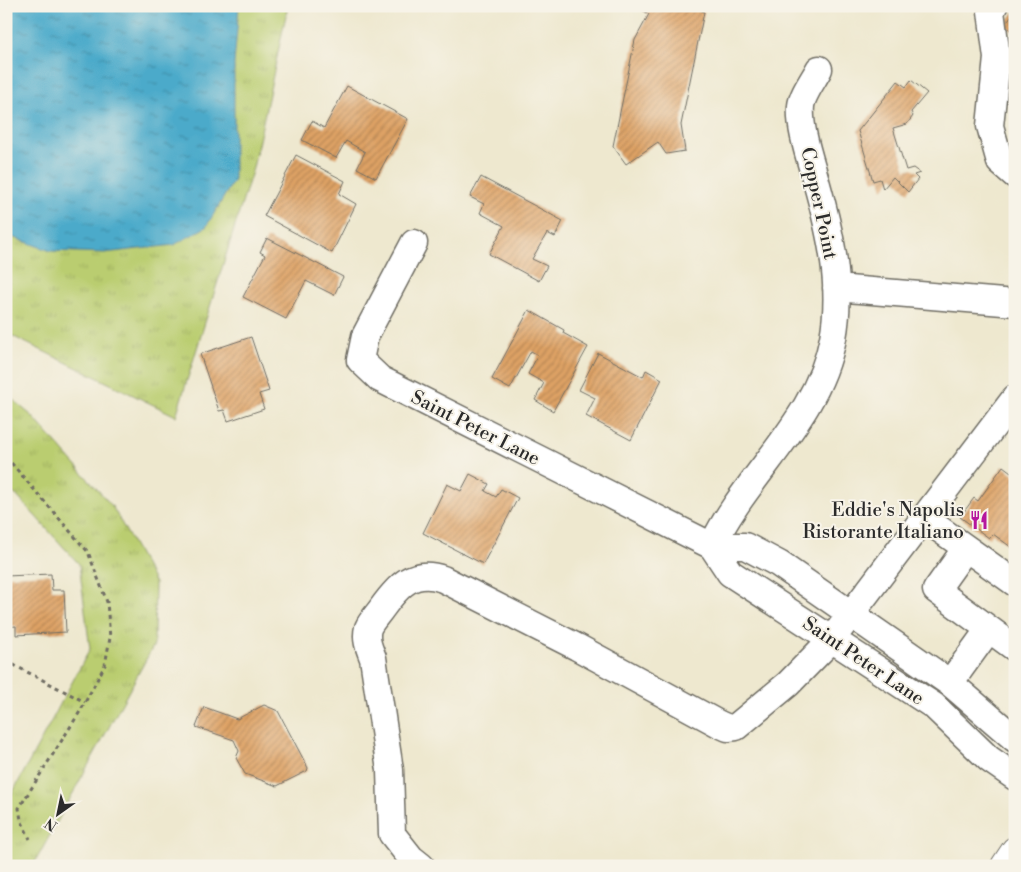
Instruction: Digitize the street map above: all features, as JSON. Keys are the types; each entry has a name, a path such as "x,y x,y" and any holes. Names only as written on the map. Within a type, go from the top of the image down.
{"main road":[{"path":"1005,866 1015,851"}],"street":[{"path":"994,6 991,11 997,58 990,126 1000,162 1015,175"},
{"name":"Copper Point","path":"712,546 725,520 789,434 820,379 833,338 836,288 830,233 806,146 801,105 819,69"},
{"name":"Saint Peter Lane","path":"414,243 365,336 360,360 380,378 712,546 745,546 779,564 950,683 1015,739"},
{"path":"836,288 1015,303"},
{"path":"421,866 411,858 392,834 390,770 373,658 367,644 368,627 393,593 404,582 429,574 443,579 578,647 728,728 736,726 751,716 788,684 832,639 853,614 1015,398"},
{"path":"924,518 1015,583"},
{"name":"Saint Peter Lane","path":"712,546 730,573 934,706 989,759 1015,777"},
{"path":"966,548 936,590 1015,648"},
{"path":"950,683 989,629"}],"path":[{"path":"6,456 88,552 107,602 110,638 105,665 85,702 19,808 21,820 30,840"},
{"path":"6,661 85,702"}],"green space":[{"path":"6,6 288,6 253,168 176,416 6,333"},
{"path":"6,394 32,416 112,506 155,583 154,645 33,866 16,866 6,859 6,805 90,649 79,564 16,495 6,490"}],"water":[{"path":"6,6 239,6 234,64 234,180 206,227 174,245 104,253 51,251 6,235"}],"building":[{"path":"635,6 694,6 704,12 681,125 685,151 666,154 658,142 626,164 613,146 635,40 649,14"},
{"path":"1015,11 1015,33 1004,25"},
{"path":"911,80 927,93 911,112 913,116 907,124 893,128 906,170 913,168 920,173 914,175 918,179 908,192 893,177 883,189 880,179 873,181 858,131 898,81 906,87"},
{"path":"347,86 408,119 376,178 357,168 365,152 346,141 336,158 302,140 312,121 324,128"},
{"path":"296,155 345,181 339,194 356,204 332,253 264,216"},
{"path":"481,177 563,221 555,237 547,233 532,259 547,266 539,281 489,254 504,226 480,213 484,204 470,197"},
{"path":"267,238 343,277 334,295 306,281 286,319 243,297 265,255 260,252"},
{"path":"529,310 564,330 563,333 588,347 553,411 535,400 544,383 528,374 538,355 531,351 510,389 492,379"},
{"path":"251,337 269,391 259,394 264,409 228,421 224,410 219,411 200,354"},
{"path":"598,353 643,377 646,370 662,379 631,440 586,416 595,398 579,390"},
{"path":"1003,466 1015,475 1015,550 993,534 989,538 960,517 974,498 978,501"},
{"path":"470,474 489,484 485,491 496,497 501,489 518,498 483,564 423,533 447,484 461,491"},
{"path":"51,574 52,590 64,590 66,632 16,635 16,626 6,627 6,576"},
{"path":"264,705 278,711 308,768 307,771 277,786 245,774 236,758 239,751 234,740 196,727 204,707 237,719"}],"place":[{"name":"Eddie's Napolis Ristorante Italiano","path":"979,520"}]}
